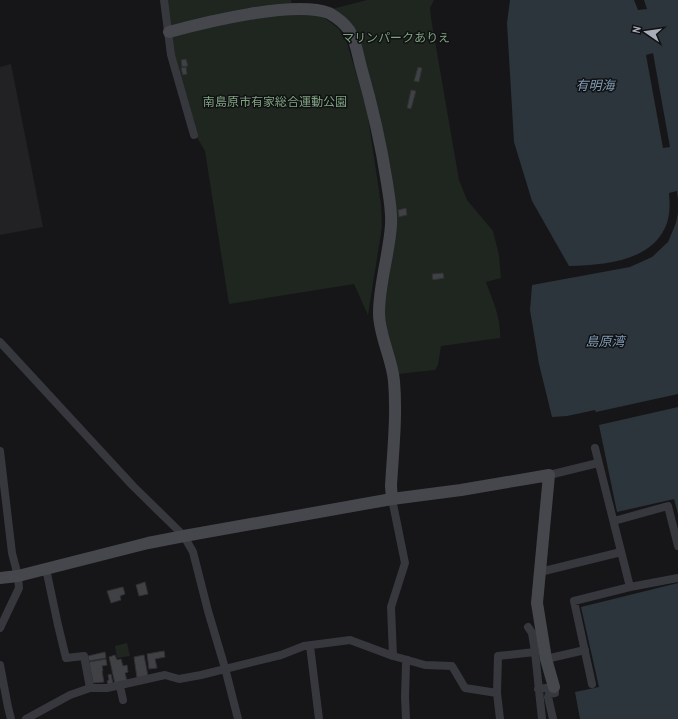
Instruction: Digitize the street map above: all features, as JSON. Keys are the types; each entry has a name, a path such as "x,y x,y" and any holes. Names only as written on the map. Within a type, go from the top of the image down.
{"street":[{"path":"164,0 171,55 194,135"},
{"path":"169,32 244,13 295,5 316,7 329,12 349,31 354,42 372,105 383,160 390,209 391,225 379,315 394,379 395,403 391,486 392,499 405,563 391,607 394,656"},
{"path":"0,342 133,486 184,536 193,552 238,719"},
{"path":"595,448 630,587"},
{"path":"0,451 12,553 18,576 19,588 0,628"},
{"path":"0,578 18,576 184,536 392,499 461,490 549,475 598,464"},
{"path":"549,475 537,603 546,659 555,693 549,694 548,697 552,719"},
{"path":"614,521 668,506 678,546"},
{"path":"540,572 621,552"},
{"path":"46,569 66,658 84,656 90,688"},
{"path":"592,684 574,601 630,587 678,578"},
{"path":"528,627 532,633 535,652 542,719"},
{"path":"26,719 75,692 90,688 120,686 165,675 170,678 179,679 201,675 281,655 310,646 350,640 394,656 425,665 452,666 465,688 497,693"},
{"path":"310,646 319,719"},
{"path":"546,659 585,650"},
{"path":"500,719 497,693 498,656 535,652"},
{"path":"406,719 405,684 406,664 408,660"},
{"path":"0,665 8,707 12,719"},
{"path":"120,686 123,700"},
{"path":"538,689 554,687"}],"shaded area":[{"path":"11,64 43,227 0,235 0,67"}],"green space":[{"name":"南島原市有家総合運動公園","path":"166,0 291,0 293,9 321,15 339,29 347,43 367,110 381,204 382,227 368,315 354,284 229,304 205,151 195,134 173,50"},
{"name":"マリンパークありえ","path":"367,0 434,0 430,8 431,18 459,180 467,200 493,231 499,255 501,278 486,282 498,317 500,338 441,346 438,365 435,370 398,374 391,355 383,311 393,239 358,41 332,9"},
{"path":"127,643 130,656 117,658 115,646"}],"water":[{"name":"有明海","path":"510,0 634,0 638,10 647,9 644,0 678,0 678,200 677,191 669,193 670,208 667,223 660,236 651,246 639,253 626,259 612,262 569,266 532,201 514,142 507,23"},
{"name":"島原湾","path":"678,213 678,394 596,412 595,410 567,416 552,417 539,364 530,310 532,285 630,267 652,257 668,242 676,223"},
{"path":"678,407 678,514 674,499 617,512 599,425"},
{"path":"678,583 678,719 580,719 575,692 599,687 581,607"}],"pier":[{"path":"653,53 670,147 663,148 646,55"}],"building":[{"path":"186,59 188,66 182,67 181,60"},
{"path":"186,67 187,74 183,75 181,68"},
{"path":"418,67 422,68 419,82 414,81"},
{"path":"411,90 416,91 411,109 407,108"},
{"path":"406,208 407,215 399,217 398,210"},
{"path":"443,273 444,278 433,280 432,274"},
{"path":"145,582 148,594 139,596 136,585"},
{"path":"123,587 125,594 120,596 121,600 111,603 107,591"},
{"path":"164,651 165,657 155,659 157,668 149,669 147,654"},
{"path":"105,652 106,658 89,661 88,656"},
{"path":"115,655 117,660 121,659 123,666 127,665 128,672 125,673 127,681 115,684 109,657"},
{"path":"144,655 148,676 137,678 134,657"},
{"path":"106,659 107,665 102,666 104,682 93,683 89,662"},
{"path":"111,674 113,684 108,685 108,675"}]}
